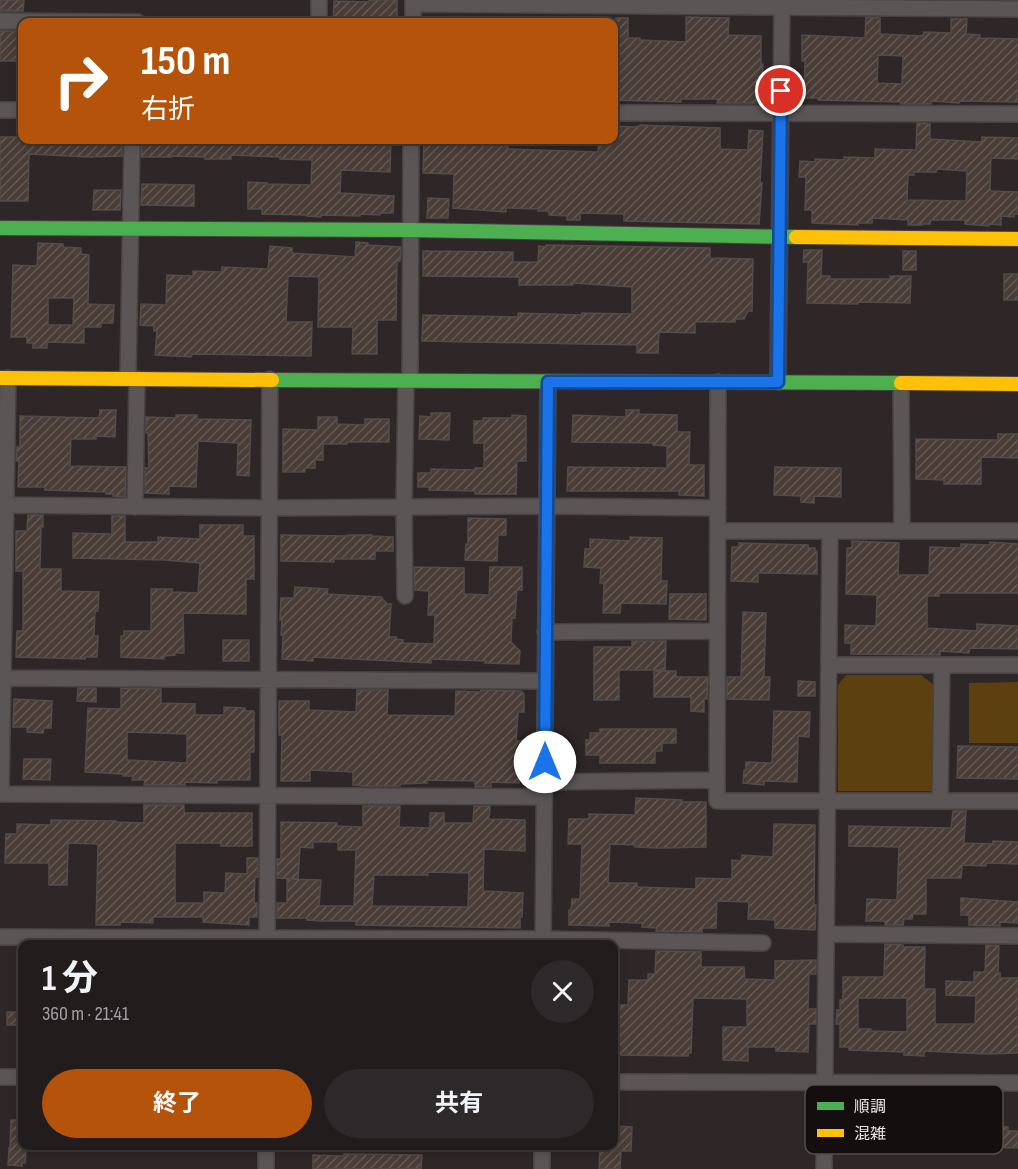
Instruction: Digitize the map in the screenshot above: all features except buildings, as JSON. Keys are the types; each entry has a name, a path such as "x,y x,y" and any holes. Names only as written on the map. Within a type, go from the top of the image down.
{"street":[{"path":"319,18 320,0"},
{"path":"413,18 413,2 782,3 1018,9"},
{"path":"778,382 782,3"},
{"path":"0,21 18,21"},
{"path":"0,110 18,110"},
{"path":"618,113 1018,114"},
{"path":"132,144 132,378 135,507"},
{"path":"405,596 404,508 411,144"},
{"path":"0,228 410,230 1018,239"},
{"path":"717,780 545,790 268,795 1,794 4,378 1018,384"},
{"path":"267,940 270,379"},
{"path":"543,940 548,382"},
{"path":"718,382 717,801 1018,801"},
{"path":"901,384 902,531"},
{"path":"3,505 269,508 547,506 718,508"},
{"path":"718,531 1018,531"},
{"path":"825,1085 830,531"},
{"path":"545,632 717,631"},
{"path":"829,665 1018,665"},
{"path":"940,800 942,666"},
{"path":"1,678 545,681"},
{"path":"826,934 1018,936"},
{"path":"0,937 200,940"},
{"path":"618,942 763,943"},
{"path":"0,1077 18,1077"},
{"path":"618,1082 1018,1083"},
{"path":"266,1150 266,1169"},
{"path":"542,1150 542,1169"},
{"path":"824,1154 824,1169"}],"shaded area":[{"path":"846,675 921,675 935,686 933,791 838,791 838,685"},
{"path":"1018,682 1018,743 969,743 969,683"}],"traffic: fast":[{"path":"0,228 410,230 796,237"},
{"path":"272,380 901,383"}],"traffic: slow":[{"path":"796,237 1018,239"},
{"path":"0,378 272,380"},
{"path":"901,383 1018,384"}],"route":[{"path":"545,762 548,382 778,382 781,91"}]}
